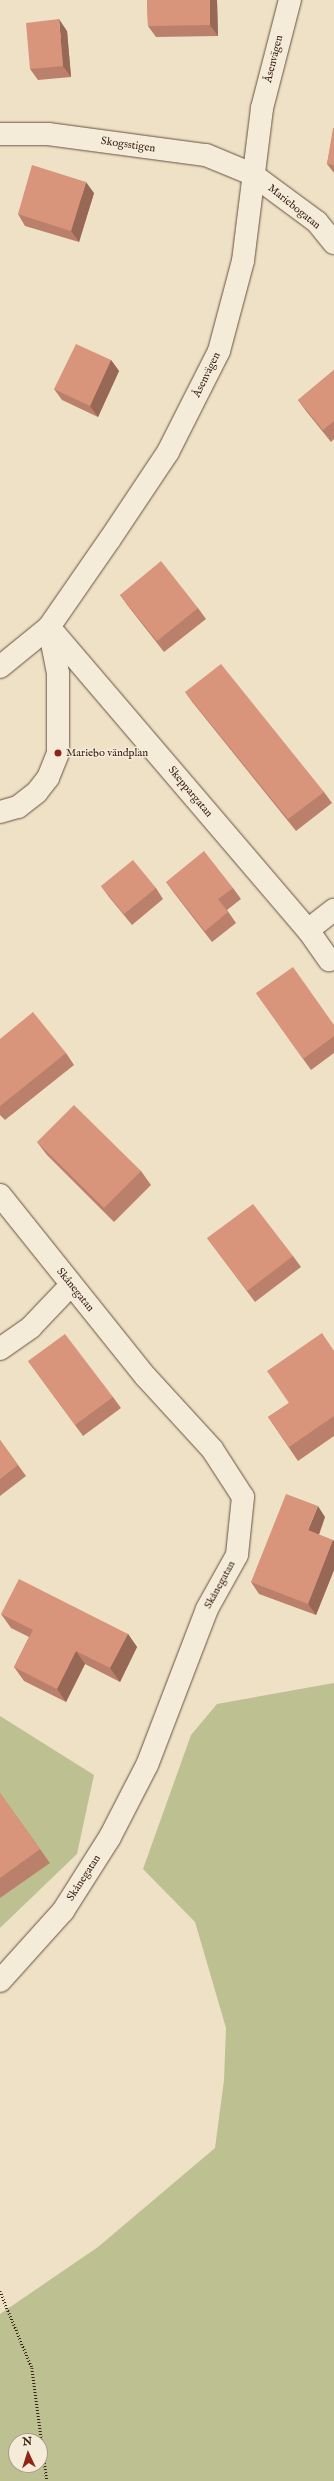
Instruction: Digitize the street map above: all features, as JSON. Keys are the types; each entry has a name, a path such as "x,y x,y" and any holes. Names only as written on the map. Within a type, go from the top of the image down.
{"street":[{"name":"Åsenvägen","path":"0,667 49,627 168,452 219,351 243,261 252,174 262,108 290,0"},
{"name":"Skogsstigen","path":"0,134 48,134 206,155 252,174"},
{"name":"Mariebogatan","path":"252,174 317,222 334,243"},
{"path":"0,812 18,807 37,792 48,778 58,753 58,673 49,627"},
{"name":"Skeppargatan","path":"49,627 308,930 329,960"},
{"path":"308,930 334,910"},
{"name":"Skånegatan","path":"0,1195 146,1377 212,1449 243,1497 237,1555 207,1609 144,1771 110,1837 63,1911 0,1981"},
{"path":"0,1349 31,1327 71,1284"}],"path":[{"path":"0,2291 32,2368 47,2481"}],"green space":[{"path":"334,1683 334,2481 0,2481 0,2314 98,2247 215,2148 224,2080 226,2028 195,1922 143,1869 191,1735 217,1704"},
{"path":"0,1716 94,1775 77,1854 0,1928"}],"building":[{"path":"147,0 210,0 210,25 148,26"},
{"path":"59,19 63,66 30,69 26,23"},
{"path":"334,128 334,165 327,164"},
{"path":"32,165 86,182 71,231 18,214"},
{"path":"76,344 111,360 90,406 54,389"},
{"path":"334,370 334,421 323,430 298,400"},
{"path":"161,561 198,608 157,641 120,595"},
{"path":"221,664 324,792 288,819 185,692"},
{"path":"204,851 233,888 218,899 228,912 205,931 166,882"},
{"path":"133,860 156,888 124,914 101,886"},
{"path":"293,967 334,1025 334,1036 303,1059 256,993"},
{"path":"33,1012 66,1053 0,1106 0,1039"},
{"path":"74,1105 141,1171 104,1208 37,1142"},
{"path":"253,1204 293,1256 247,1291 207,1238"},
{"path":"322,1333 334,1351 334,1416 289,1447 268,1417 289,1403 267,1371"},
{"path":"65,1334 113,1397 75,1425 28,1361"},
{"path":"0,1440 18,1465 0,1479"},
{"path":"286,1494 318,1506 308,1530 333,1540 308,1604 251,1582"},
{"path":"19,1579 128,1634 110,1668 76,1651 57,1689 14,1667 33,1630 1,1614"},
{"path":"0,1793 40,1849 0,1878"}],"place":[{"name":"Mariebo vändplan","path":"58,753"}]}
